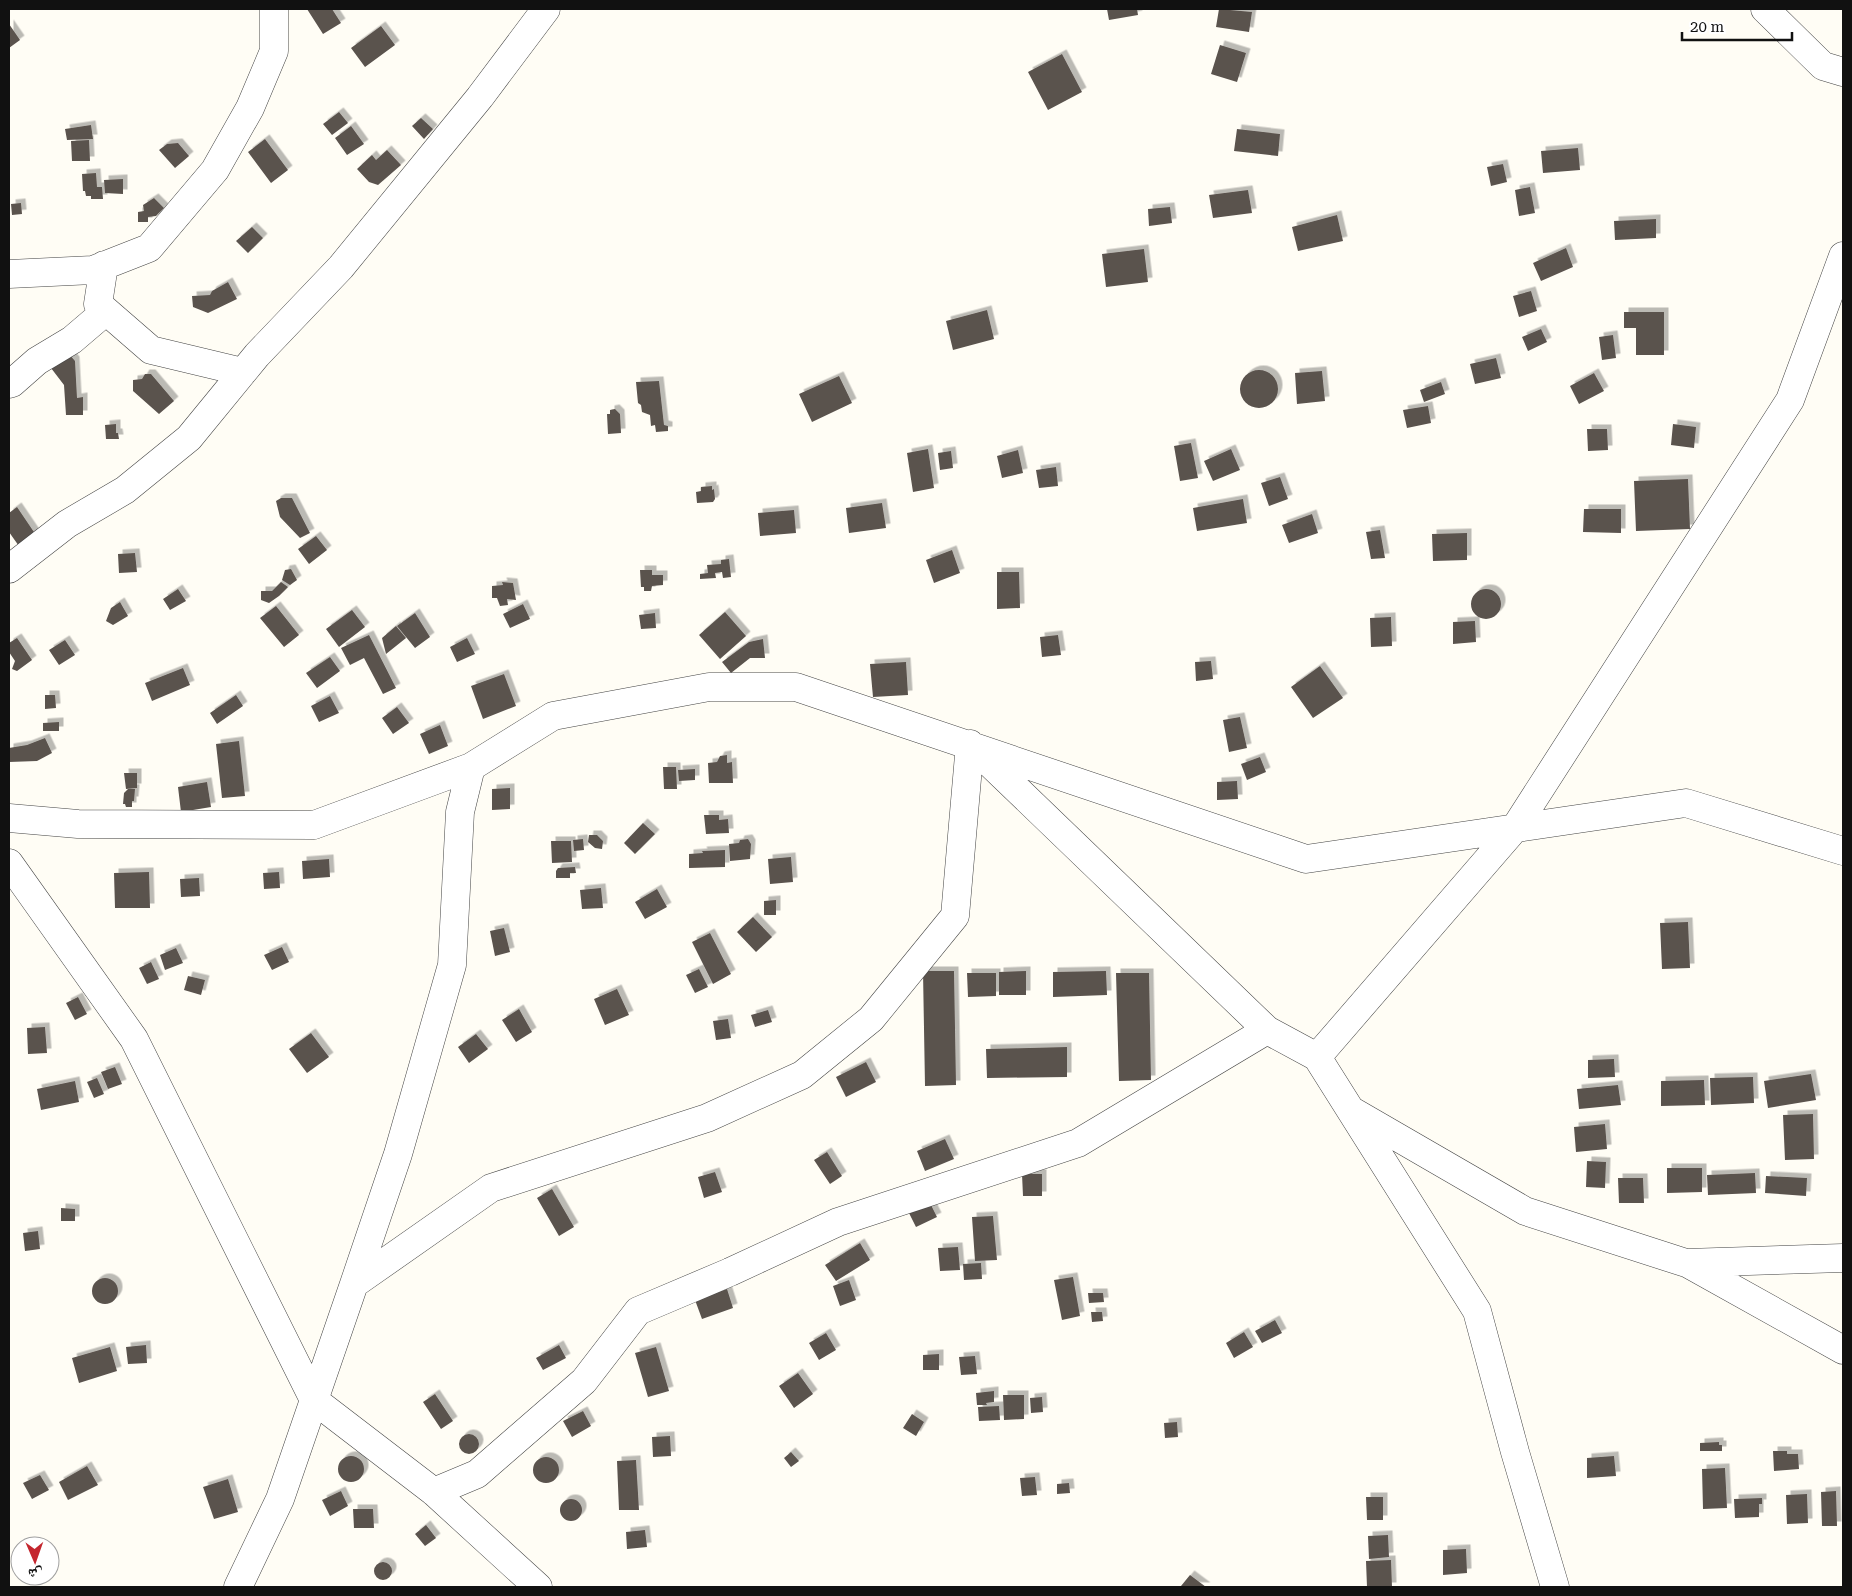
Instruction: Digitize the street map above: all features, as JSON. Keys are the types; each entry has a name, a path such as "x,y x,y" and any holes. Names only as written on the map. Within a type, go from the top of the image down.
{"street":[{"path":"9,274 93,270 149,248 215,170 250,108 274,52 274,9"},
{"path":"9,569 67,524 125,490 189,438 257,355 341,267 480,97 546,9"},
{"path":"1766,9 1836,73"},
{"path":"1318,1057 1515,828 1790,400 1843,256"},
{"path":"104,265 98,304 151,350 243,372"},
{"path":"9,384 37,360 72,340 106,311"},
{"path":"9,818 78,824 314,825 471,767 553,716 709,687 796,687 970,744 1306,859 1686,803 1843,851"},
{"path":"970,744 1267,1030 1318,1057 1477,1311 1554,1587"},
{"path":"354,1284 491,1188 707,1118 802,1075 871,1020 955,916 970,744"},
{"path":"238,1587 280,1499 354,1284 398,1154 452,965 460,812 471,767"},
{"path":"9,862 134,1039 314,1400 434,1492 538,1587"},
{"path":"434,1492 477,1474 584,1381 638,1311 730,1272 838,1222 1078,1143 1267,1030"},
{"path":"1352,1111 1525,1211 1686,1262 1843,1350"},
{"path":"1686,1262 1843,1258"}],"building":[{"path":"307,9 332,9 341,23 323,34"},
{"path":"1107,9 1137,9 1138,15 1109,20"},
{"path":"1219,9 1252,12 1249,32 1216,27"},
{"path":"9,24 20,40 9,48"},
{"path":"381,26 395,45 365,67 351,48"},
{"path":"1220,45 1246,53 1237,82 1211,74"},
{"path":"1062,54 1082,92 1048,110 1028,72"},
{"path":"339,112 348,123 332,135 323,124"},
{"path":"421,118 433,129 424,139 412,126"},
{"path":"91,125 93,139 67,140 65,129"},
{"path":"351,126 364,144 347,155 335,138"},
{"path":"1237,129 1280,134 1278,156 1234,151"},
{"path":"265,139 288,170 271,183 248,152"},
{"path":"89,140 90,161 72,161 71,141"},
{"path":"178,143 189,156 175,168 159,150 167,144"},
{"path":"1578,148 1580,170 1543,173 1541,151"},
{"path":"387,150 401,165 378,185 369,182 357,169 372,155 376,160"},
{"path":"1503,164 1507,182 1491,186 1487,167"},
{"path":"96,173 97,187 102,187 103,199 91,199 91,196 86,196 85,191 83,191 82,174"},
{"path":"123,179 123,194 105,193 104,180"},
{"path":"1530,187 1535,213 1519,216 1515,190"},
{"path":"1248,190 1252,213 1213,218 1209,195"},
{"path":"154,198 164,208 156,216 148,217 148,222 138,222 138,212 144,211 143,205"},
{"path":"21,203 22,214 12,215 11,204"},
{"path":"1170,207 1172,223 1149,226 1148,209"},
{"path":"1337,215 1343,241 1298,251 1292,227"},
{"path":"1656,219 1656,238 1615,240 1614,221"},
{"path":"252,227 263,238 248,253 236,241"},
{"path":"1566,248 1573,267 1541,281 1533,263"},
{"path":"1144,249 1148,282 1106,287 1102,254"},
{"path":"228,282 237,299 208,313 193,307 192,296 210,295 212,291"},
{"path":"1531,291 1537,311 1519,317 1513,296"},
{"path":"987,310 994,339 953,350 946,321"},
{"path":"1624,312 1664,312 1664,355 1636,355 1636,328 1624,328"},
{"path":"1541,329 1547,342 1528,351 1522,337"},
{"path":"1613,335 1616,358 1602,360 1599,337"},
{"path":"69,354 75,361 77,398 83,397 83,415 66,415 64,385 51,368"},
{"path":"1496,358 1501,378 1475,384 1470,364"},
{"path":"1259,370 1273,375 1278,389 1273,403 1259,408 1245,403 1240,389 1245,375"},
{"path":"1322,371 1325,401 1297,404 1295,373"},
{"path":"1594,373 1604,391 1579,404 1570,386"},
{"path":"145,374 151,374 174,401 159,414 133,391 133,380 142,379"},
{"path":"839,376 852,403 812,422 799,394"},
{"path":"659,381 664,425 668,426 668,431 656,432 655,425 651,426 650,415 642,412 641,405 638,403 636,382"},
{"path":"1441,382 1445,394 1424,402 1420,390"},
{"path":"1428,406 1431,423 1407,428 1403,410"},
{"path":"615,409 620,414 621,433 608,434 607,414 610,414 610,410"},
{"path":"116,424 116,433 118,433 119,439 106,439 105,425"},
{"path":"1673,424 1696,427 1694,448 1671,445"},
{"path":"1587,429 1607,429 1608,450 1588,451"},
{"path":"1191,443 1198,478 1180,481 1174,446"},
{"path":"928,449 934,488 913,492 907,453"},
{"path":"1231,449 1240,470 1213,481 1204,461"},
{"path":"1018,450 1023,473 1002,478 997,456"},
{"path":"951,451 953,468 940,470 938,453"},
{"path":"1056,467 1058,486 1039,488 1036,470"},
{"path":"1280,477 1288,499 1269,506 1261,483"},
{"path":"1688,479 1690,529 1636,531 1634,481"},
{"path":"712,486 715,499 713,502 697,503 696,492 701,491 701,487"},
{"path":"281,498 292,498 310,533 300,538 280,517 276,501"},
{"path":"1243,499 1247,523 1197,531 1193,508"},
{"path":"882,503 886,528 849,533 846,508"},
{"path":"17,507 38,538 21,549 9,532 9,513"},
{"path":"1584,509 1621,509 1621,533 1583,532"},
{"path":"794,510 796,533 760,536 758,513"},
{"path":"1312,514 1318,533 1289,543 1282,525"},
{"path":"1380,530 1385,558 1371,559 1366,532"},
{"path":"1467,533 1467,560 1433,561 1432,534"},
{"path":"316,536 327,550 309,564 298,549"},
{"path":"952,550 960,573 934,583 926,560"},
{"path":"135,553 137,572 119,573 118,554"},
{"path":"729,559 731,577 723,578 722,572 715,573 716,578 700,579 700,574 708,573 707,565 721,564 721,560"},
{"path":"291,569 297,580 290,585 282,580 285,570"},
{"path":"640,570 652,570 652,575 663,575 663,585 652,586 651,591 644,591 644,587 641,587"},
{"path":"997,572 1019,572 1020,608 997,609"},
{"path":"281,582 288,587 279,596 269,603 261,600 261,591 272,591"},
{"path":"502,582 513,583 516,600 507,599 508,605 500,606 497,598 492,598 492,586 503,585"},
{"path":"178,589 186,601 170,610 163,599"},
{"path":"1486,589 1497,593 1501,604 1497,615 1486,619 1475,615 1471,604 1475,593"},
{"path":"120,602 128,616 113,625 106,621 111,608"},
{"path":"523,604 530,619 510,628 503,614"},
{"path":"276,606 299,635 284,647 260,618"},
{"path":"352,610 365,627 339,647 326,629"},
{"path":"725,612 746,636 720,659 699,635"},
{"path":"415,613 430,637 415,648 397,626"},
{"path":"655,613 656,628 641,629 639,615"},
{"path":"1391,617 1392,646 1371,647 1370,618"},
{"path":"1475,621 1476,642 1453,644 1453,622"},
{"path":"396,626 406,638 386,654 382,638"},
{"path":"369,635 396,688 383,694 364,658 350,665 341,648"},
{"path":"1058,635 1061,655 1042,657 1040,637"},
{"path":"17,638 32,660 17,671 12,669 15,661 9,652 9,643"},
{"path":"467,638 475,654 457,662 450,647"},
{"path":"763,639 765,658 750,658 731,673 722,662 749,642"},
{"path":"65,640 75,655 59,665 49,650"},
{"path":"330,657 340,671 317,688 306,673"},
{"path":"1211,661 1213,679 1196,681 1195,662"},
{"path":"906,662 908,695 873,697 870,664"},
{"path":"1320,666 1343,698 1313,718 1291,687"},
{"path":"183,668 190,685 152,701 145,683"},
{"path":"504,674 516,706 483,719 471,686"},
{"path":"45,695 55,695 56,708 45,709"},
{"path":"236,695 243,706 217,724 210,713"},
{"path":"330,696 339,713 319,722 311,706"},
{"path":"397,707 409,723 393,734 382,718"},
{"path":"1240,717 1247,748 1229,752 1223,720"},
{"path":"59,722 59,731 43,731 43,723"},
{"path":"440,725 448,746 429,754 420,734"},
{"path":"45,738 52,753 37,761 9,762 9,748 27,745"},
{"path":"239,741 245,796 222,798 216,744"},
{"path":"727,755 727,763 732,762 733,783 709,783 708,763 717,762 720,756"},
{"path":"1260,757 1266,772 1247,780 1241,764"},
{"path":"663,767 676,767 677,789 664,789"},
{"path":"695,769 695,780 679,781 678,770"},
{"path":"124,773 137,773 137,788 126,789"},
{"path":"1237,781 1238,799 1217,800 1217,782"},
{"path":"207,782 211,807 181,812 178,787"},
{"path":"510,788 510,809 492,810 492,789"},
{"path":"128,789 135,789 132,807 126,807 123,804 124,793"},
{"path":"704,815 719,815 719,820 728,819 729,833 706,834"},
{"path":"643,823 655,834 635,854 624,843"},
{"path":"589,835 597,835 603,841 602,849 595,848 588,842"},
{"path":"583,839 584,850 574,851 573,840"},
{"path":"748,839 751,844 750,859 730,861 729,844 739,843 740,840"},
{"path":"551,841 571,841 572,862 552,863"},
{"path":"725,850 725,867 689,868 689,854 703,853 702,851"},
{"path":"791,857 793,882 770,884 768,859"},
{"path":"329,859 330,877 303,879 302,861"},
{"path":"575,867 576,873 570,873 570,878 556,878 558,868"},
{"path":"149,872 150,908 115,908 114,873"},
{"path":"279,872 280,888 264,889 263,873"},
{"path":"199,878 200,896 181,897 180,879"},
{"path":"601,888 603,908 582,909 580,890"},
{"path":"657,889 667,907 645,919 635,902"},
{"path":"776,900 776,915 764,915 764,901"},
{"path":"753,917 772,937 756,952 737,932"},
{"path":"1688,922 1690,968 1662,969 1660,923"},
{"path":"504,928 510,952 495,956 490,931"},
{"path":"710,933 731,974 713,984 692,942"},
{"path":"282,947 289,962 272,970 264,955"},
{"path":"176,948 183,963 165,970 160,955"},
{"path":"151,962 159,979 147,984 139,968"},
{"path":"699,969 708,987 695,993 686,975"},
{"path":"923,971 954,971 956,1085 925,1086"},
{"path":"1026,971 1026,995 999,995 999,972"},
{"path":"1106,971 1107,995 1053,997 1053,972"},
{"path":"967,973 996,973 996,996 968,997"},
{"path":"1116,973 1149,973 1151,1080 1119,1081"},
{"path":"188,976 205,980 201,995 184,990"},
{"path":"617,989 629,1015 605,1025 594,999"},
{"path":"78,997 87,1014 75,1020 66,1003"},
{"path":"519,1009 532,1032 516,1042 502,1020"},
{"path":"768,1010 772,1022 755,1027 751,1015"},
{"path":"728,1019 731,1038 716,1040 713,1021"},
{"path":"45,1027 47,1053 28,1054 27,1028"},
{"path":"311,1033 329,1057 307,1073 289,1049"},
{"path":"476,1034 488,1049 469,1063 458,1047"},
{"path":"1067,1047 1067,1077 987,1078 986,1049"},
{"path":"1614,1059 1615,1077 1588,1078 1588,1060"},
{"path":"866,1062 876,1082 846,1097 836,1077"},
{"path":"115,1067 122,1084 108,1089 101,1072"},
{"path":"1811,1074 1816,1100 1768,1108 1764,1081"},
{"path":"1753,1077 1754,1103 1711,1105 1710,1078"},
{"path":"97,1078 104,1094 94,1098 87,1082"},
{"path":"1704,1080 1705,1105 1661,1106 1661,1081"},
{"path":"75,1081 79,1102 41,1110 37,1089"},
{"path":"1618,1085 1621,1105 1579,1109 1577,1089"},
{"path":"1813,1114 1814,1159 1785,1160 1783,1115"},
{"path":"1605,1124 1607,1149 1576,1152 1574,1127"},
{"path":"945,1139 954,1159 925,1171 917,1151"},
{"path":"827,1152 842,1176 830,1184 814,1160"},
{"path":"1587,1161 1606,1162 1605,1188 1586,1187"},
{"path":"1667,1168 1702,1168 1702,1192 1667,1193"},
{"path":"715,1172 722,1192 704,1198 698,1177"},
{"path":"1755,1173 1756,1193 1708,1195 1707,1175"},
{"path":"1022,1174 1042,1174 1042,1196 1023,1196"},
{"path":"1766,1176 1807,1178 1806,1196 1765,1193"},
{"path":"1618,1178 1643,1178 1644,1203 1619,1203"},
{"path":"552,1189 574,1227 559,1236 537,1198"},
{"path":"930,1203 937,1217 916,1227 909,1213"},
{"path":"61,1208 75,1209 75,1221 61,1221"},
{"path":"993,1216 997,1260 975,1261 972,1217"},
{"path":"38,1231 40,1249 25,1251 23,1233"},
{"path":"860,1243 870,1260 836,1281 825,1265"},
{"path":"958,1247 960,1270 940,1271 938,1248"},
{"path":"981,1263 982,1279 964,1280 963,1264"},
{"path":"1073,1277 1080,1316 1062,1320 1054,1280"},
{"path":"105,1278 114,1282 118,1291 114,1300 105,1304 96,1300 92,1291 96,1282"},
{"path":"849,1280 856,1300 840,1306 833,1286"},
{"path":"727,1289 733,1308 702,1319 695,1300"},
{"path":"1088,1293 1103,1293 1104,1302 1089,1303"},
{"path":"1091,1312 1102,1312 1103,1321 1092,1322"},
{"path":"1275,1320 1282,1333 1262,1343 1255,1331"},
{"path":"1244,1332 1253,1347 1234,1358 1226,1343"},
{"path":"826,1333 836,1350 819,1360 809,1343"},
{"path":"146,1345 147,1363 128,1364 126,1347"},
{"path":"559,1345 566,1358 543,1370 536,1358"},
{"path":"110,1347 117,1371 79,1383 72,1358"},
{"path":"656,1347 669,1391 648,1397 635,1353"},
{"path":"939,1354 939,1370 923,1370 923,1355"},
{"path":"975,1356 977,1374 961,1375 959,1357"},
{"path":"798,1373 813,1394 794,1408 779,1386"},
{"path":"994,1391 994,1402 986,1403 987,1405 977,1405 976,1393"},
{"path":"435,1394 453,1421 441,1429 423,1402"},
{"path":"1003,1395 1024,1395 1024,1419 1004,1420"},
{"path":"1042,1397 1043,1412 1031,1413 1030,1398"},
{"path":"999,1406 1000,1420 979,1421 978,1407"},
{"path":"583,1411 591,1426 572,1437 563,1421"},
{"path":"912,1414 924,1422 916,1436 903,1428"},
{"path":"1177,1422 1178,1437 1165,1438 1164,1423"},
{"path":"465,1434 473,1434 479,1440 479,1448 473,1454 465,1454 459,1448 459,1440"},
{"path":"670,1436 671,1456 653,1457 652,1437"},
{"path":"1719,1442 1719,1445 1722,1445 1722,1451 1700,1451 1700,1443"},
{"path":"1773,1451 1787,1451 1787,1454 1798,1454 1799,1469 1774,1471"},
{"path":"791,1452 799,1461 791,1467 784,1458"},
{"path":"351,1456 360,1460 364,1469 360,1478 351,1482 342,1478 338,1469 342,1460"},
{"path":"1614,1456 1616,1476 1587,1478 1587,1458"},
{"path":"546,1457 556,1460 559,1470 556,1480 546,1483 536,1480 533,1470 536,1460"},
{"path":"636,1460 639,1510 619,1510 617,1461"},
{"path":"87,1466 98,1485 68,1500 59,1482"},
{"path":"1725,1468 1727,1508 1703,1509 1702,1469"},
{"path":"40,1475 49,1490 32,1499 23,1483"},
{"path":"1035,1477 1037,1495 1022,1496 1020,1478"},
{"path":"228,1479 238,1512 214,1519 203,1487"},
{"path":"1069,1483 1070,1493 1057,1494 1057,1484"},
{"path":"341,1491 348,1506 330,1516 322,1500"},
{"path":"1836,1491 1837,1526 1822,1526 1821,1492"},
{"path":"1807,1494 1808,1523 1787,1524 1786,1495"},
{"path":"1366,1497 1383,1497 1383,1520 1367,1520"},
{"path":"1762,1498 1762,1504 1759,1504 1759,1517 1735,1518 1734,1499"},
{"path":"571,1499 579,1502 582,1510 579,1518 571,1521 563,1518 560,1510 563,1502"},
{"path":"353,1509 373,1509 374,1528 354,1528"},
{"path":"426,1525 436,1538 425,1546 415,1534"},
{"path":"645,1530 647,1547 627,1549 626,1532"},
{"path":"1388,1535 1389,1557 1369,1559 1368,1536"},
{"path":"1466,1549 1467,1573 1443,1575 1443,1550"},
{"path":"1391,1560 1392,1587 1367,1587 1366,1561"},
{"path":"383,1562 389,1565 392,1571 389,1577 383,1580 377,1577 374,1571 377,1565"},
{"path":"1190,1575 1206,1587 1181,1586"}]}
